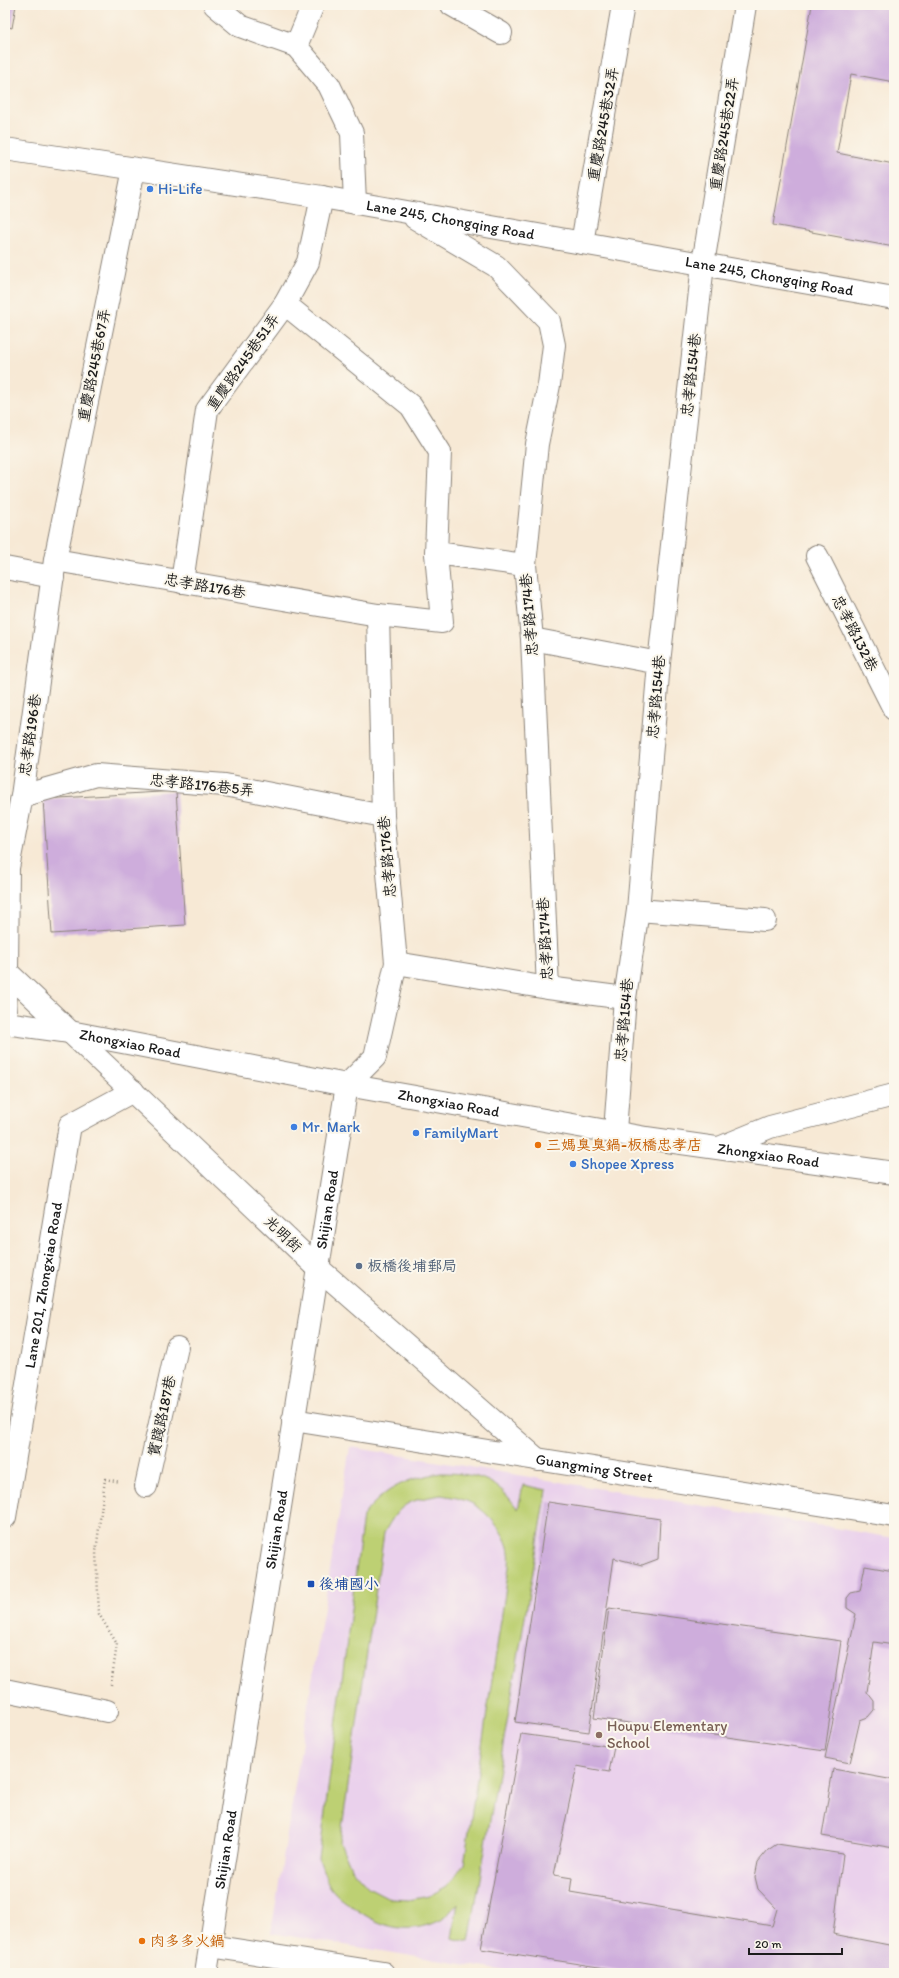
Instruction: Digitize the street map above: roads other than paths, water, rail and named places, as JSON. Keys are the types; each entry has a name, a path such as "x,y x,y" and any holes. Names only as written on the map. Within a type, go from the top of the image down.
{"street":[{"path":"215,5 240,26 296,46 329,85 352,134 355,203"},
{"path":"296,46 313,5"},
{"path":"452,5 501,33"},
{"name":"重慶路245巷32弄","path":"582,242 623,5"},
{"name":"重慶路245巷22弄","path":"703,264 745,5"},
{"name":"Lane 245, Chongqing Road","path":"5,149 322,197 894,298"},
{"name":"重慶路245巷67弄","path":"54,568 134,169"},
{"name":"重慶路245巷51弄","path":"182,582 207,410 285,304 308,262 322,197"},
{"name":"忠孝路174巷","path":"405,212 496,266 549,321 554,346 549,384 537,444 525,565 532,639 548,988"},
{"name":"忠孝路154巷","path":"615,1131 625,998 638,910 659,663 703,264"},
{"path":"285,304 411,406 440,452 436,553 525,565"},
{"name":"忠孝路176巷","path":"54,568 182,582 378,615 442,622 436,553"},
{"name":"忠孝路132巷","path":"817,556 894,709"},
{"path":"5,568 54,568"},
{"name":"忠孝路196巷","path":"5,1013 8,868 22,796 54,568"},
{"name":"忠孝路176巷","path":"347,1085 374,1057 396,963 383,816 378,615"},
{"path":"532,639 659,663"},
{"name":"忠孝路176巷5弄","path":"22,796 96,775 225,785 383,816"},
{"path":"638,910 766,920"},
{"path":"396,963 548,988 625,998"},
{"name":"光明街","path":"6,971 318,1268 538,1460"},
{"name":"Zhongxiao Road","path":"5,1023 70,1032 347,1085 615,1131 646,1138 894,1173"},
{"name":"Shijian Road","path":"206,1973 347,1085"},
{"name":"Lane 201, Zhongxiao Road","path":"5,1517 9,1467 70,1125 133,1091"},
{"path":"718,1148 770,1127 894,1094"},
{"name":"實踐路187巷","path":"146,1486 177,1347"},
{"name":"Guangming Street","path":"293,1420 894,1516"},
{"path":"5,1690 107,1712"},
{"path":"210,1946 382,1973"}],"place":[{"name":"Hi-Life","path":"150,189"},
{"name":"Mr. Mark","path":"294,1127"},
{"name":"FamilyMart","path":"416,1133"},
{"name":"三媽臭臭鍋-板橋忠孝店","path":"538,1145"},
{"name":"Shopee Xpress","path":"573,1164"},
{"name":"板橋後埔郵局","path":"359,1266"},
{"name":"後埔國小","path":"311,1584"},
{"name":"Houpu Elementary School","path":"599,1735"},
{"name":"肉多多火鍋","path":"142,1941"}]}
